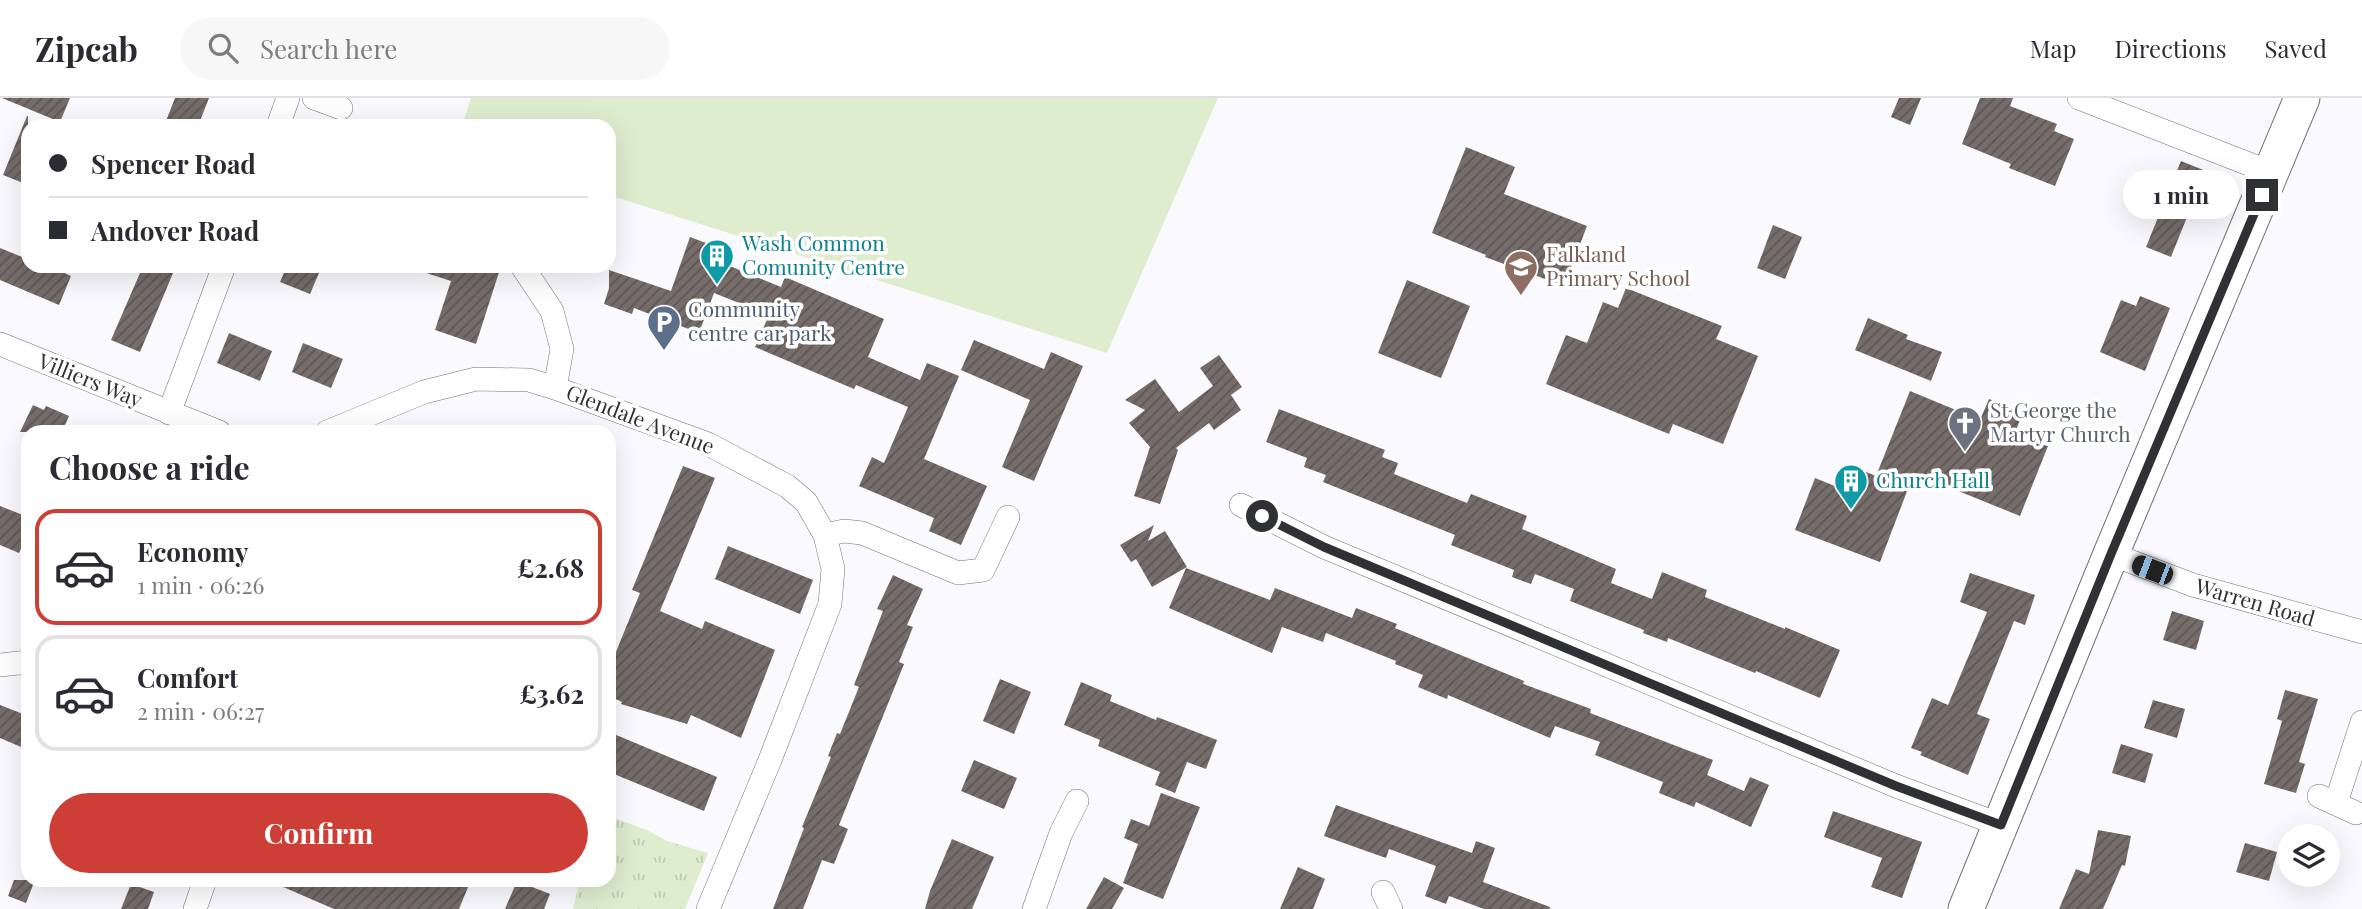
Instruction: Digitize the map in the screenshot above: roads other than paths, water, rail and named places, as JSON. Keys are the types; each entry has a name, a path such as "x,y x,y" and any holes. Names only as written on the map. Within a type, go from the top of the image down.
{"main road":[{"path":"1966,909 2302,98"}],"street":[{"path":"280,119 288,98"},
{"path":"314,98 341,108"},
{"path":"2079,98 2272,173"},
{"path":"169,413 221,273"},
{"path":"527,273 552,311 562,349 555,388"},
{"name":"Villiers Way","path":"0,344 201,425"},
{"name":"Glendale Avenue","path":"344,425 425,392 463,382 501,378 530,380 708,444 786,486 806,502 825,536 833,569 830,604 770,760 708,909"},
{"path":"1241,505 1324,547 1896,786 2001,825"},
{"path":"825,536 844,531 862,533 958,573 983,570 1008,517"},
{"name":"Warren Road","path":"2111,554 2193,585 2362,632"},
{"path":"0,665 21,663"},
{"path":"2337,804 2362,722"},
{"path":"1034,909 1061,833 1077,801"},
{"path":"195,909 203,887"}],"place":[{"name":"Wash Common Comunity Centre","path":"717,286"},
{"name":"Falkland Primary School","path":"1521,297"},
{"name":"Community centre car park","path":"664,352"},
{"name":"St George the Martyr Church","path":"1965,453"},
{"name":"Church Hall","path":"1851,511"}]}
